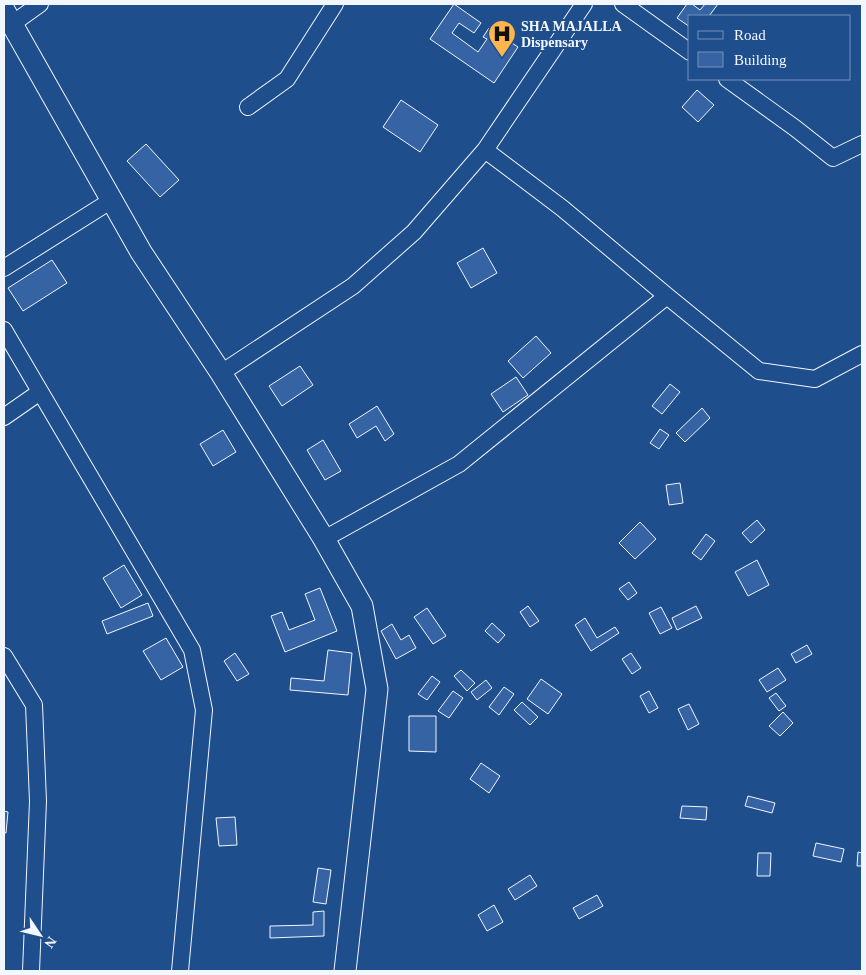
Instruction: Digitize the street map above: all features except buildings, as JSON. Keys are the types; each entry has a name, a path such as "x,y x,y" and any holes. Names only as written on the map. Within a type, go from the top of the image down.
{"street":[{"path":"40,4 8,17 141,252 221,373 324,539 362,606 377,689 344,971"},
{"path":"248,107 287,79 335,4"},
{"path":"221,373 352,286 414,232 485,150 584,4"},
{"path":"623,4 688,51"},
{"path":"728,80 796,128 833,158 862,144"},
{"path":"485,150 562,208 759,371 815,379 862,354"},
{"path":"4,268 112,200"},
{"path":"324,539 459,464 667,296"},
{"path":"4,330 192,650 204,710 180,971"},
{"path":"4,417 40,392"},
{"path":"4,656 34,705 38,801 31,971"}],"place":[{"name":"SHA MAJALLA Dispensary","path":"502,58"}]}
